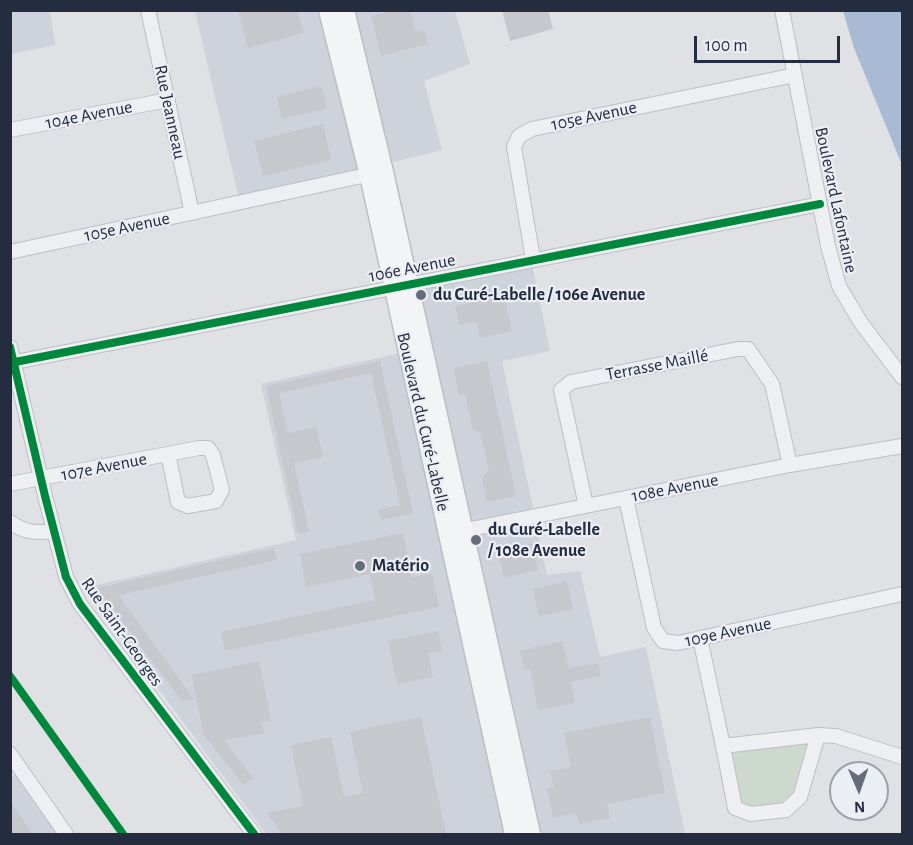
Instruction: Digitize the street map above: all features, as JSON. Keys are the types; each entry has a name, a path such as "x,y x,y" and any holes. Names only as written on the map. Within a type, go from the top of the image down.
{"main road":[{"name":"Boulevard du Curé-Labelle","path":"328,10 377,173"},
{"name":"Boulevard du Curé-Labelle","path":"345,10 401,286 500,737 514,834"},
{"name":"Boulevard du Curé-Labelle","path":"500,737 531,834"}],"street":[{"name":"Rue Jeanneau","path":"148,10 192,213"},
{"name":"Boulevard Lafontaine","path":"782,10 820,204 839,286 861,323 903,377"},
{"name":"105e Avenue","path":"533,259 514,147 519,136 532,129 795,75"},
{"name":"104e Avenue","path":"10,130 168,100"},
{"name":"105e Avenue","path":"10,252 377,173"},
{"name":"106e Avenue","path":"12,363 820,204"},
{"name":"Rue Saint-Georges","path":"10,347 12,363 66,577 80,604 254,834"},
{"name":"Terrasse Maillé","path":"586,506 561,390 571,382 738,349 748,349 772,384 790,465"},
{"name":"108e Avenue","path":"456,532 790,465 903,446"},
{"name":"107e Avenue","path":"41,479 168,454 200,448 208,448 213,455 222,490 216,501 188,506 178,502 168,454"},
{"path":"10,484 41,479"},
{"name":"109e Avenue","path":"626,498 654,628 663,641 678,643 903,594"},
{"path":"10,522 27,532 54,531"},
{"path":"700,638 735,808 752,814 786,810 800,797 818,735"},
{"path":"723,746 818,735 836,736 903,757"},
{"path":"10,754 66,834"}],"shaded area":[{"path":"11,10 50,11 55,45 11,54"},
{"path":"195,11 327,11 366,169 239,199"},
{"path":"352,11 455,11 470,64 424,81 442,150 393,162"},
{"path":"532,264 550,351 502,361 547,575 580,571 600,657 646,647 685,834 535,834 417,288"},
{"path":"405,352 512,834 266,834 84,588 296,540 261,384"},
{"path":"818,735 800,797 786,810 735,808 723,746"},
{"path":"24,774 66,834 11,834 11,776"}],"water":[{"path":"843,11 902,11 902,165 854,48"}],"building":[{"path":"238,10 295,10 295,13 298,12 304,33 248,48"},
{"path":"394,10 410,10 416,32 424,30 428,44 381,56 371,16"},
{"path":"502,10 548,10 553,29 510,41"},
{"path":"321,86 327,108 282,119 277,97"},
{"path":"323,124 331,160 263,176 254,141"},
{"path":"504,295 512,331 480,338 477,322 459,325 455,306"},
{"path":"380,361 413,513 381,520 378,510 400,505 371,373 279,393 288,433 316,427 323,457 294,463 309,531 298,534 266,386"},
{"path":"487,361 516,496 487,502 482,478 489,470 480,433 473,430 465,394 459,396 454,368"},
{"path":"403,533 412,577 432,573 439,607 225,651 221,632 375,600 370,574 306,587 300,554"},
{"path":"532,543 538,570 504,578 498,550"},
{"path":"274,548 277,560 118,595 194,699 182,701 97,588"},
{"path":"567,581 573,609 539,616 533,589"},
{"path":"438,631 442,651 428,653 433,677 397,684 388,641"},
{"path":"562,641 569,668 598,663 601,676 571,682 575,703 538,710 530,669 525,670 520,651"},
{"path":"259,661 271,720 262,722 264,733 224,740 253,778 244,785 203,734 192,675"},
{"path":"421,717 446,834 282,834 267,813 303,806 291,745 331,737 344,797 363,793 350,732"},
{"path":"650,717 665,793 607,804 610,818 579,824 576,813 553,818 547,788 554,787 550,771 571,767 564,733"},
{"path":"10,801 33,834 10,834"}],"cycle path":[{"path":"10,363 820,204"},
{"path":"10,347 66,577 80,604 254,834"},
{"path":"10,676 123,834"}],"place":[{"name":"du Curé-Labelle / 106e Avenue","path":"421,295"},
{"name":"du Curé-Labelle / 108e Avenue","path":"476,540"},
{"name":"Matério","path":"360,566"}]}
